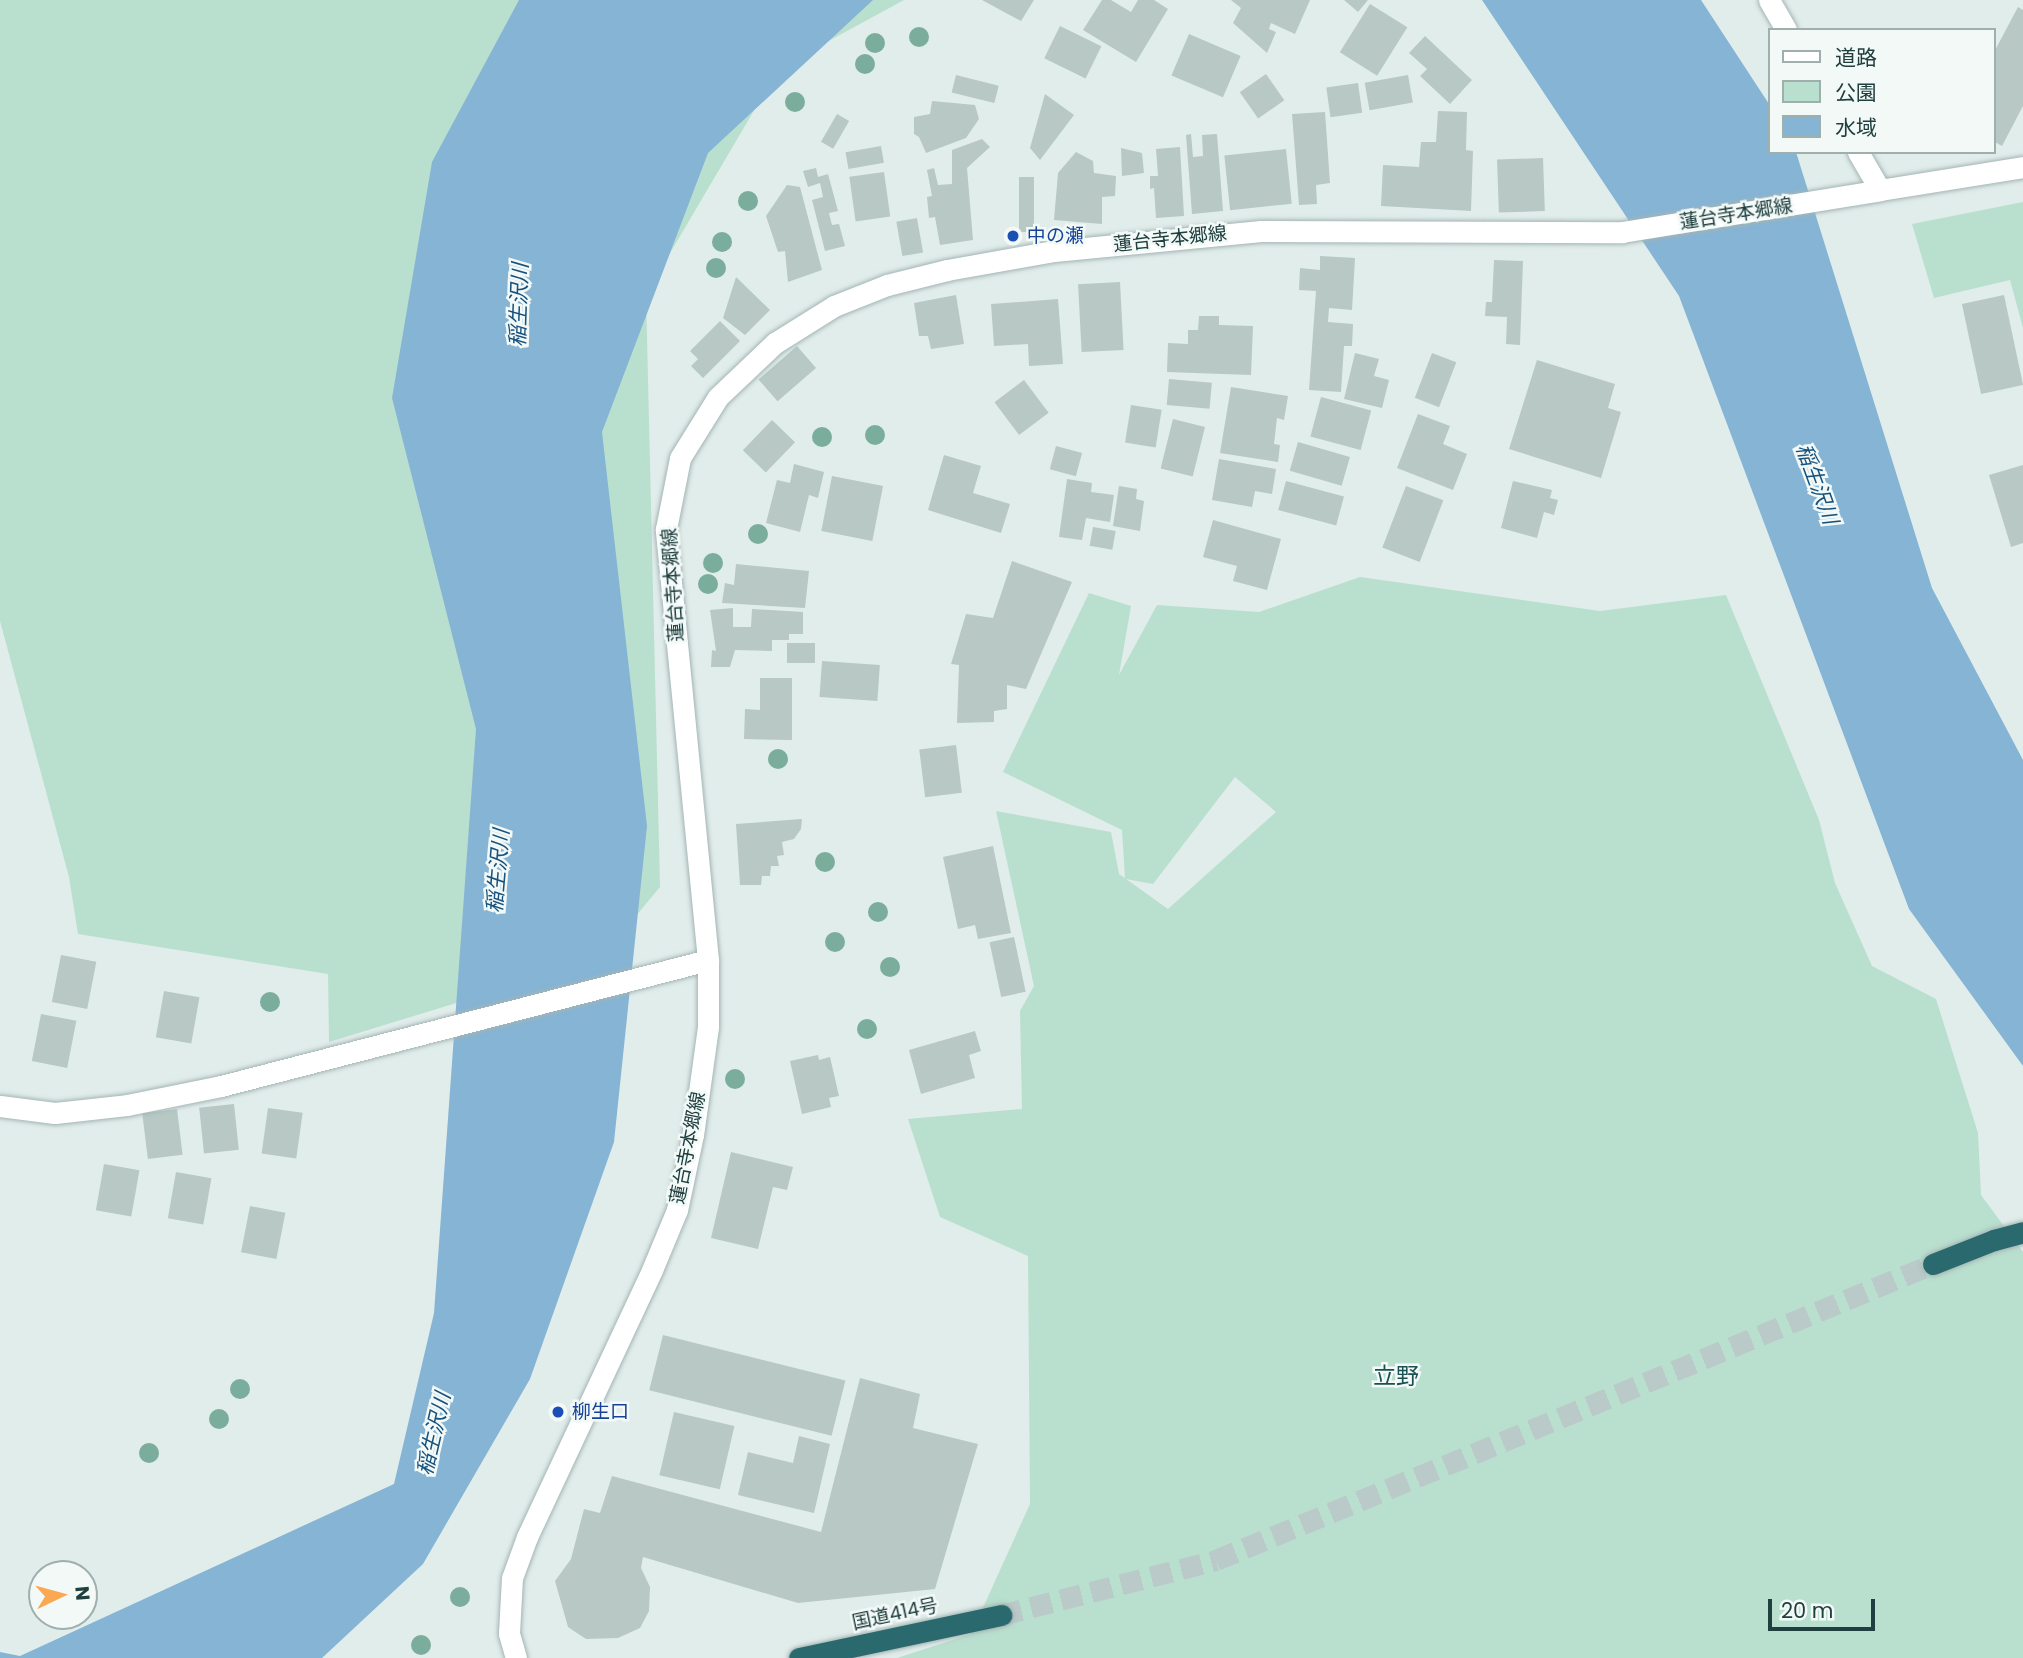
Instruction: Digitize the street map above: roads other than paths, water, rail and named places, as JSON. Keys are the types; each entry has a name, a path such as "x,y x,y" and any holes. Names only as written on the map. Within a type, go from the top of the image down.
{"highway":[{"path":"1933,1264 1994,1240 2023,1232"},
{"name":"国道414号","path":"799,1658 1001,1615"}],"main road":[{"path":"1769,0 1785,28"},
{"path":"1859,154 1880,190"},
{"name":"蓮台寺本郷線","path":"516,1658 509,1633 512,1578 527,1536 652,1270 677,1210 693,1135 708,1027 708,961 666,529 680,458 718,397 775,343 834,306 887,285 1054,251 1261,231 1622,233 2023,167"},
{"path":"0,1106 55,1113 127,1105 221,1086 708,961"}],"water":[{"name":"稲生沢川","path":"519,0 873,0 708,153 602,432 647,826 614,1142 530,1379 423,1564 322,1658 0,1658 0,1652 20,1656 77,1630 98,1630 98,1620 394,1484 434,1313 476,729 392,398 432,162"},
{"name":"稲生沢川","path":"1482,0 1701,0 1768,102 1768,154 1797,154 1932,588 2023,760 2023,1066 1909,909 1679,296"}],"tunnel":[{"path":"1001,1615 1216,1560 1933,1264"}],"place":[{"name":"中の瀬","path":"1013,236"},
{"name":"柳生口","path":"558,1412"}],"district":[{"name":"立野","path":"1396,1376"}]}
